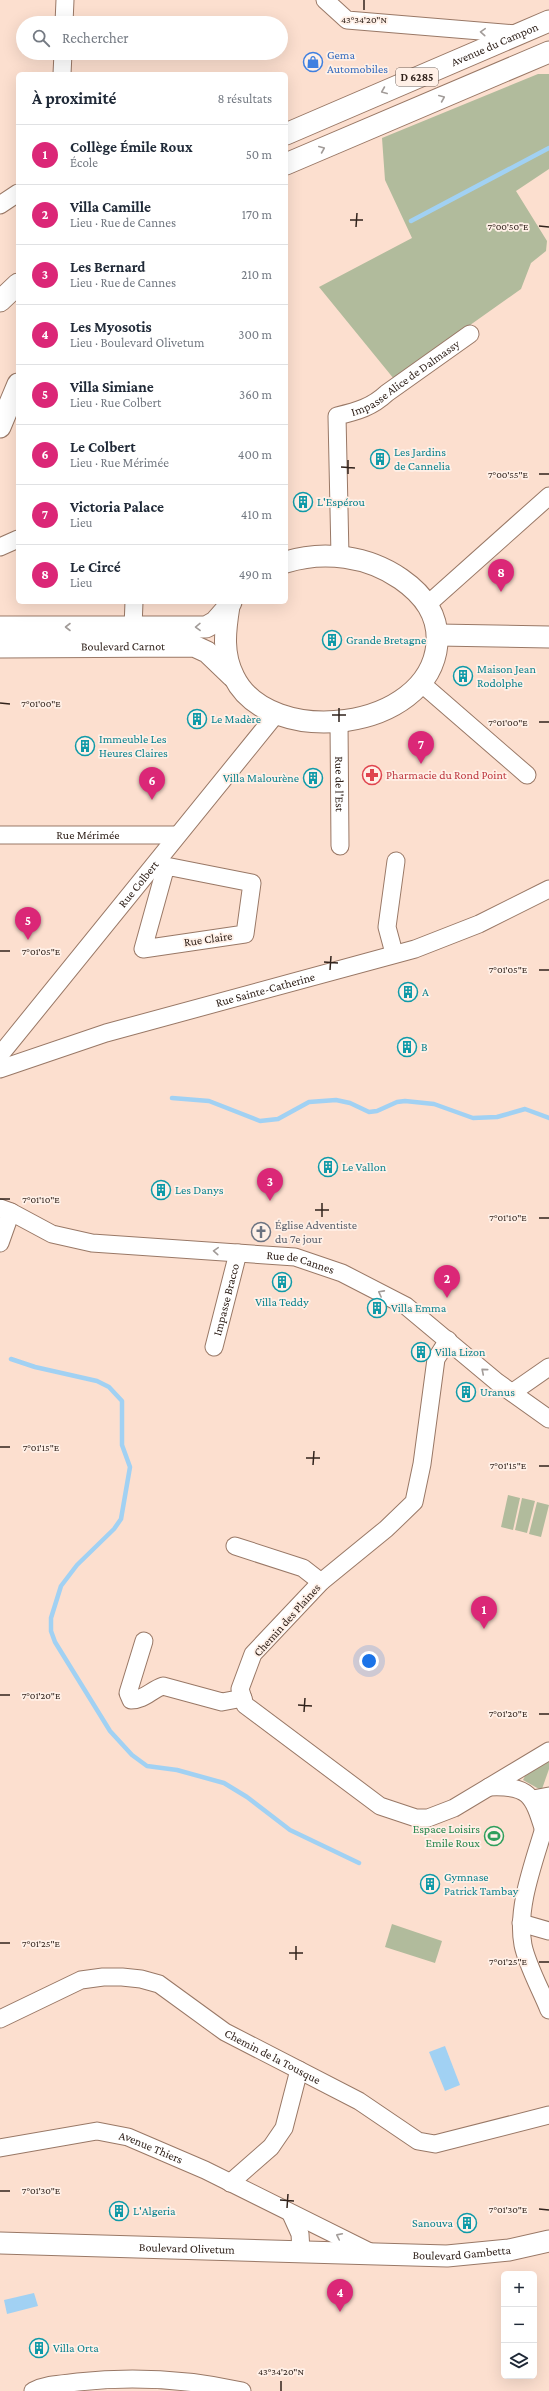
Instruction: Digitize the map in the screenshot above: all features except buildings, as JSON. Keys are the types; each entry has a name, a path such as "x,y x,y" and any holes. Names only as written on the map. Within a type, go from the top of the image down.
{"main road":[{"name":"Avenue du Campon","path":"288,133 549,21"},
{"name":"D 6285","path":"288,163 547,56"},
{"path":"0,301 16,286"},
{"path":"0,427 16,389"},
{"path":"288,562 322,556 340,556 375,565 396,575 412,587 428,604 435,619 438,635 549,638"},
{"path":"230,604 224,639 228,662 234,678"},
{"name":"Boulevard Carnot","path":"0,627 206,627 215,622 230,604"},
{"name":"Boulevard Carnot","path":"0,647 194,646 207,652 259,704 277,713 307,720 339,722 368,717 382,711 410,694 421,683 433,662 438,635"},
{"name":"Boulevard Gambetta","path":"374,2254 475,2254 549,2241"},
{"name":"Boulevard Olivetum","path":"0,2243 374,2254"}],"street":[{"path":"64,16 65,0"},
{"path":"324,0 347,20 450,30 516,34"},
{"path":"450,30 464,35 467,39 468,49 466,56"},
{"path":"62,72 63,60"},
{"path":"0,205 16,194"},
{"name":"Impasse Alice de Dalmassy","path":"340,556 337,416 361,411 376,404 387,393 470,334"},
{"path":"428,604 549,496"},
{"path":"0,547 16,540"},
{"path":"133,627 134,604"},
{"path":"421,683 527,775"},
{"name":"Rue Colbert","path":"0,1055 162,862 177,835 277,713"},
{"name":"Rue de l'Est","path":"339,722 340,846"},
{"name":"Rue Mérimée","path":"0,835 177,835"},
{"path":"394,954 388,927 396,861"},
{"name":"Rue Claire","path":"162,862 252,883 245,934 143,949 162,862"},
{"name":"Rue Sainte-Catherine","path":"0,1069 106,1033 415,948 479,924 549,889"},
{"path":"0,1194 6,1210 0,1243"},
{"name":"Rue de Cannes","path":"6,1210 52,1234 92,1243 295,1256 342,1273 406,1306 549,1419"},
{"name":"Impasse Bracco","path":"214,1347 238,1253"},
{"name":"Chemin des Plaines","path":"243,1698 240,1689 253,1654 321,1582 386,1529 414,1502 422,1464 436,1359 448,1340"},
{"path":"513,1392 549,1368"},
{"path":"235,1546 303,1568 321,1582"},
{"path":"144,1640 128,1693 131,1700 140,1700 154,1689 163,1686 222,1702 243,1698 245,1705 368,1798 398,1814 416,1818 440,1814 549,1751"},
{"path":"516,1769 514,1778 516,1788"},
{"path":"488,1787 516,1788 541,1798 544,1832"},
{"path":"549,1810 524,1902 521,1923 523,1946 549,2010"},
{"path":"521,1923 549,1931"},
{"name":"Chemin de la Tousque","path":"0,2019 81,1980 103,1977 141,1979 159,1984 225,2032 360,2101 418,2141 435,2144 549,2115"},
{"path":"230,2183 272,2148 284,2128 299,2070"},
{"name":"Avenue Thiers","path":"0,2148 84,2132 110,2132 154,2147 374,2254"},
{"path":"291,2214 300,2234 301,2251"},
{"path":"33,2391 44,2386 99,2380 151,2378 213,2385 242,2391"}],"green space":[{"path":"538,74 549,74 549,169 516,191 547,241 546,251 531,263 521,289 394,379 319,287 412,238 385,180 382,138"},
{"path":"508,1495 520,1498 513,1530 501,1527"},
{"path":"522,1498 535,1501 527,1533 515,1530"},
{"path":"537,1502 549,1505 541,1537 529,1534"},
{"path":"549,1761 549,1769 542,1789 539,1789 523,1780 525,1776"},
{"path":"392,1924 442,1941 435,1963 385,1947"}],"water":[{"path":"445,2046 460,2085 445,2091 429,2052"},
{"path":"34,2293 38,2306 7,2314 4,2300"}],"waterway":[{"path":"411,221 549,148"},
{"path":"172,1098 209,1101 260,1121 278,1119 309,1102 336,1100 350,1103 369,1112 377,1111 397,1102 405,1101 434,1104 473,1118 497,1117 525,1109 549,1118"},
{"path":"11,1359 35,1367 97,1381 109,1387 122,1401 122,1445 130,1467 121,1519 114,1529 77,1565 61,1586 51,1618 51,1631 55,1642 110,1731 132,1755 147,1766 177,1770 224,1783 247,1797 290,1830 359,1863"}],"place":[{"name":"Gema Automobiles","path":"313,62"},
{"name":"Les Jardins de Cannelia","path":"380,459"},
{"name":"L'Espérou","path":"303,502"},
{"name":"Le Circé","path":"501,592"},
{"name":"Grande Bretagne","path":"332,640"},
{"name":"Maison Jean Rodolphe","path":"463,676"},
{"name":"Le Madère","path":"197,719"},
{"name":"Immeuble Les Heures Claires","path":"85,746"},
{"name":"Victoria Palace","path":"421,764"},
{"name":"Pharmacie du Rond Point","path":"372,775"},
{"name":"Villa Malourène","path":"313,778"},
{"name":"Le Colbert","path":"152,800"},
{"name":"Villa Simiane","path":"28,940"},
{"name":"A","path":"408,992"},
{"name":"B","path":"407,1047"},
{"name":"Le Vallon","path":"328,1167"},
{"name":"Les Danys","path":"161,1190"},
{"name":"Les Bernard","path":"270,1201"},
{"name":"Église Adventiste du 7e jour","path":"261,1232"},
{"name":"Villa Teddy","path":"282,1282"},
{"name":"Villa Camille","path":"447,1298"},
{"name":"Villa Emma","path":"377,1308"},
{"name":"Villa Lizon","path":"421,1352"},
{"name":"Uranus","path":"466,1392"},
{"name":"Collège Émile Roux","path":"484,1629"},
{"name":"Espace Loisirs Emile Roux","path":"494,1836"},
{"name":"Gymnase Patrick Tambay","path":"430,1884"},
{"name":"L'Algeria","path":"119,2211"},
{"name":"Sanouva","path":"467,2223"},
{"name":"Les Myosotis","path":"340,2312"},
{"name":"Villa Orta","path":"39,2348"}]}
